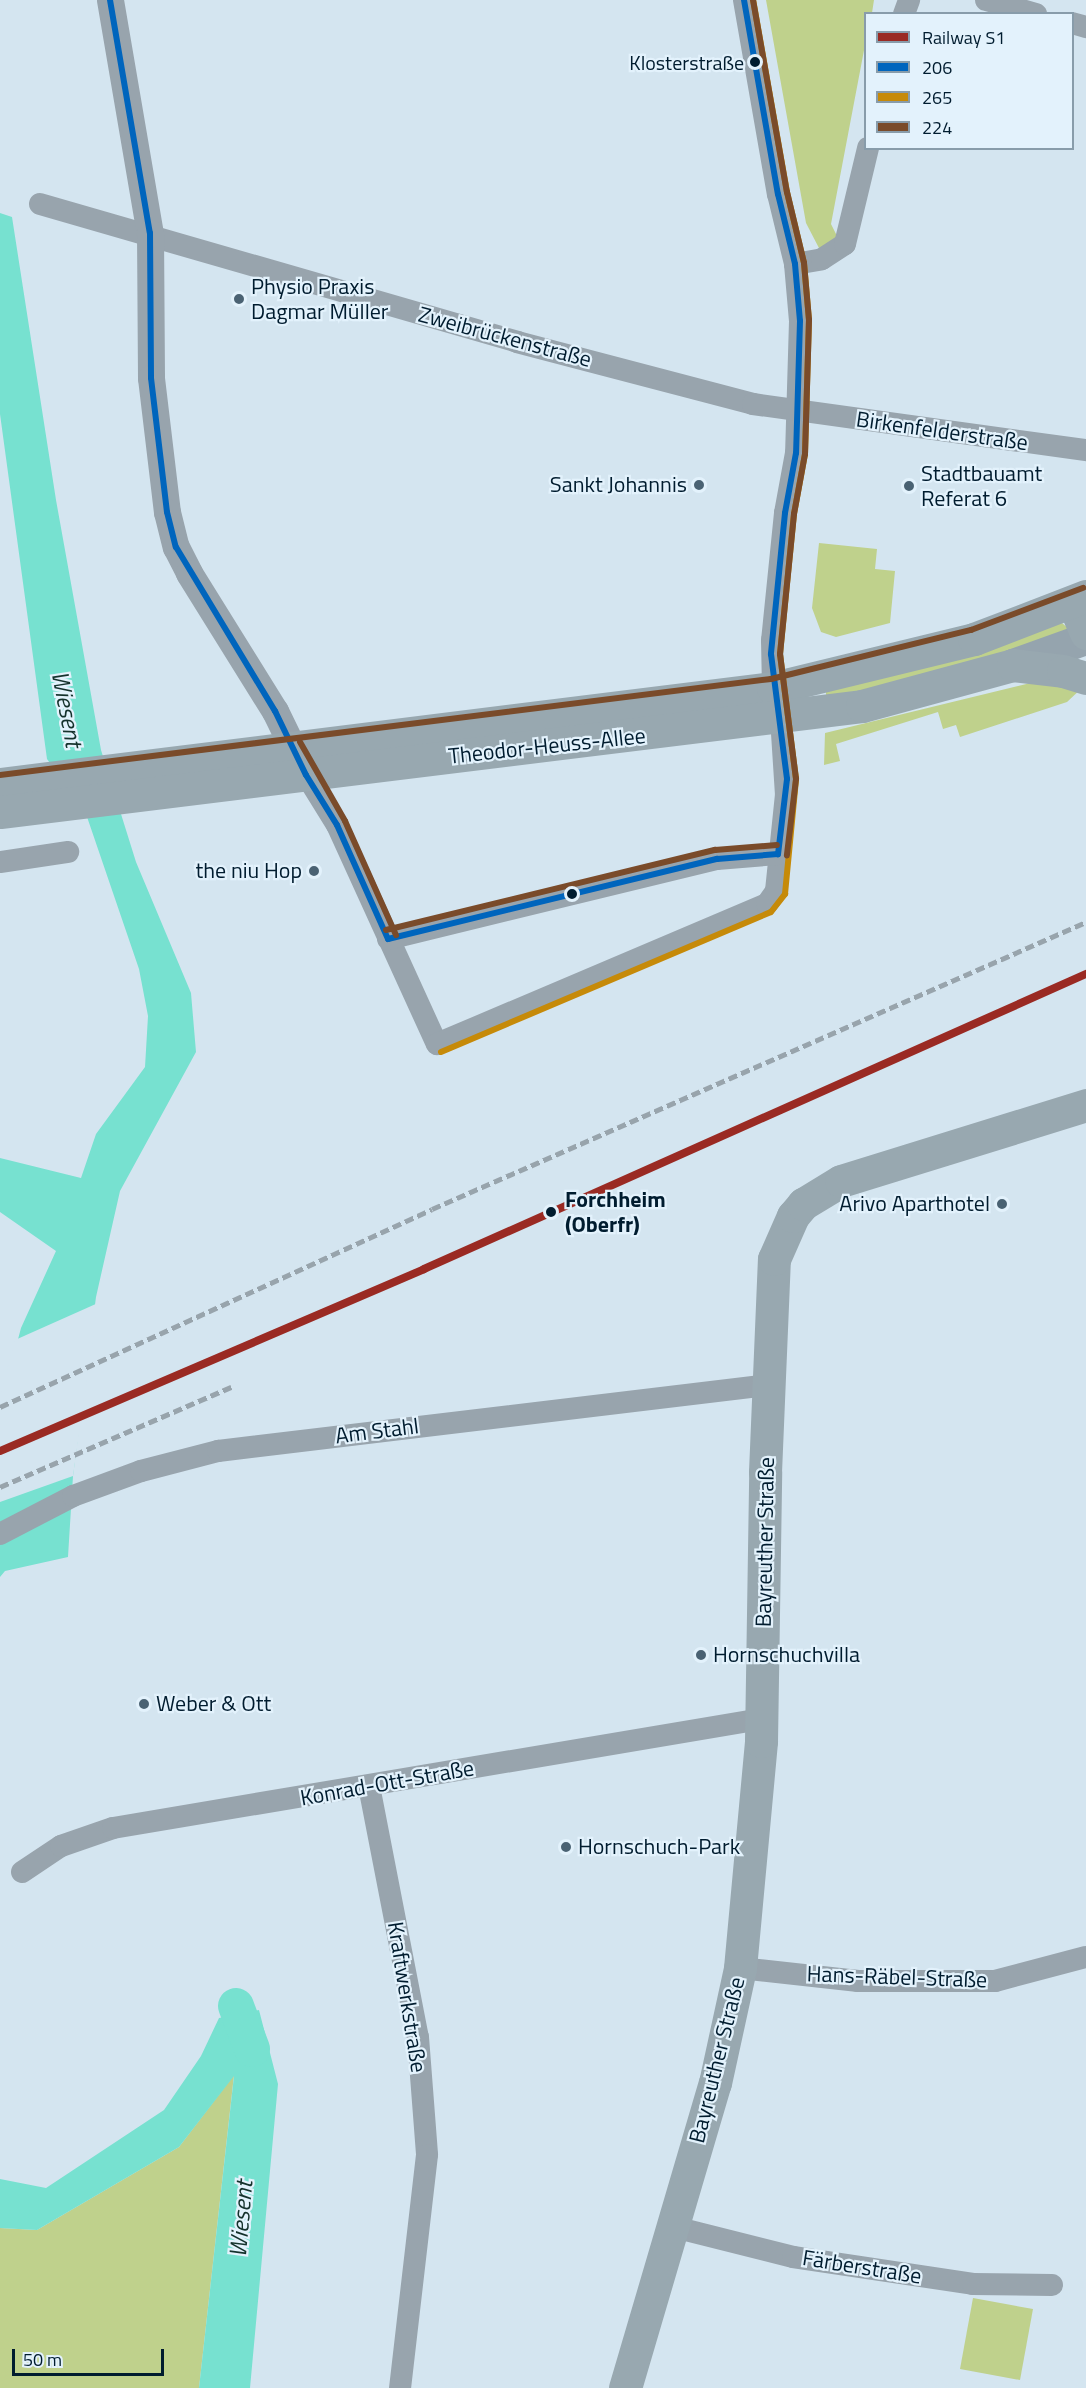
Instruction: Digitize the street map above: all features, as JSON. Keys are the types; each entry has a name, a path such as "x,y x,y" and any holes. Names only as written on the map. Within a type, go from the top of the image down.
{"main road":[{"name":"Theodor-Heuss-Allee","path":"118,782 306,775 777,703 974,639 1079,599"},
{"path":"1079,599 1086,633"},
{"name":"Theodor-Heuss-Allee","path":"10,797 118,782 292,746 777,703 862,706 1013,665 1086,639"},
{"path":"1013,665 1063,670 1086,678"},
{"path":"292,746 306,775"},
{"name":"Bayreuther Straße","path":"624,2388 674,2228 715,2083 740,1968 761,1719 768,1385 774,1259 793,1216 815,1193 866,1171 1086,1105"}],"street":[{"path":"110,0 150,233 151,378 167,512 176,547 292,746"},
{"path":"306,775 337,825 437,1044 767,904 776,891 787,779 772,640 799,413 800,321 795,264 778,194 744,0"},
{"path":"986,0 1029,12"},
{"path":"795,264 822,259 845,244 868,150"},
{"name":"Zweibrückenstraße","path":"40,204 150,233 517,342 799,413"},
{"name":"Birkenfelderstraße","path":"799,413 892,421 1086,450"},
{"path":"0,862 68,852"},
{"path":"388,939 717,859 778,854"},
{"name":"Am Stahl","path":"0,1534 73,1496 141,1471 218,1451 768,1385"},
{"name":"Konrad-Ott-Straße","path":"22,1872 61,1846 113,1828 761,1719"},
{"name":"Kraftwerkstraße","path":"369,1786 418,2037 427,2155 400,2388"},
{"name":"Hans-Räbel-Straße","path":"740,1968 858,1981 995,1981 1086,1957"},
{"name":"Färberstraße","path":"674,2228 793,2257 973,2284 1052,2285"}],"shaded area":[{"path":"766,0 874,0 872,12 864,12 864,50 831,224 838,238 820,250 806,223"},
{"path":"819,543 877,549 875,569 895,571 890,623 836,637 821,632 812,608"},
{"path":"1062,623 1069,629 1009,654 826,702 826,689"},
{"path":"1043,680 1083,687 1067,702 960,737 956,725 943,729 938,712 836,744 840,761 824,765 825,733"},
{"path":"234,2075 199,2388 0,2388 0,2228 37,2230 179,2147"},
{"path":"973,2298 1033,2309 1020,2380 960,2369"}],"water":[{"path":"0,213 12,217 56,500 101,750 136,862 191,993 196,1052 120,1191 96,1297 73,1476 68,1557 5,1571 0,1577 0,1407 21,1328 56,1251 0,1212 0,1158 81,1178 96,1134 145,1067 148,1016 139,969 85,811 47,759 0,414"},
{"path":"259,2010 278,2084 250,2388 199,2388 234,2076 179,2147 37,2230 0,2228 0,2179 46,2188 164,2110 201,2056 219,2018"}],"pier":[{"path":"98,1303 73,1476 0,1502 0,1396 15,1340"}],"waterway":[{"name":"Wiesent","path":"236,2006 252,2049"}],"railway":[{"path":"0,1407 432,1209 1086,922"},
{"path":"0,1487 231,1387"}],"rail line":[{"name":"S1","path":"0,1451 424,1269 1086,974"}],"transit line":[{"name":"206","path":"110,0 150,233 151,378 167,512 176,547 275,711 306,775 337,825 388,939"},
{"name":"206","path":"744,0 778,194 795,264 800,321 796,453 785,513 771,654 787,779 778,854"},
{"name":"265","path":"441,1052 771,912 785,894 796,779 780,654 794,514 805,454 809,320 804,263 787,192 753,0"},
{"name":"224","path":"753,0 787,192 804,263 809,320 805,454 794,514 780,654 796,779 787,855"},
{"name":"224","path":"0,775 771,679 971,630 1083,588"},
{"name":"224","path":"300,742 345,821 396,935"},
{"name":"224","path":"386,930 715,850 777,845"},
{"name":"206","path":"388,939 717,859 778,854"}],"place":[{"name":"Klosterstraße","path":"755,62"},
{"name":"Physio Praxis Dagmar Müller","path":"239,299"},
{"name":"Sankt Johannis","path":"699,485"},
{"name":"Stadtbauamt Referat 6","path":"909,486"},
{"name":"the niu Hop","path":"314,871"},
{"name":"Arivo Aparthotel","path":"1002,1204"},
{"name":"Forchheim (Oberfr)","path":"551,1212"},
{"name":"Hornschuchvilla","path":"701,1655"},
{"name":"Weber & Ott","path":"144,1704"},
{"name":"Hornschuch-Park","path":"566,1847"}]}
